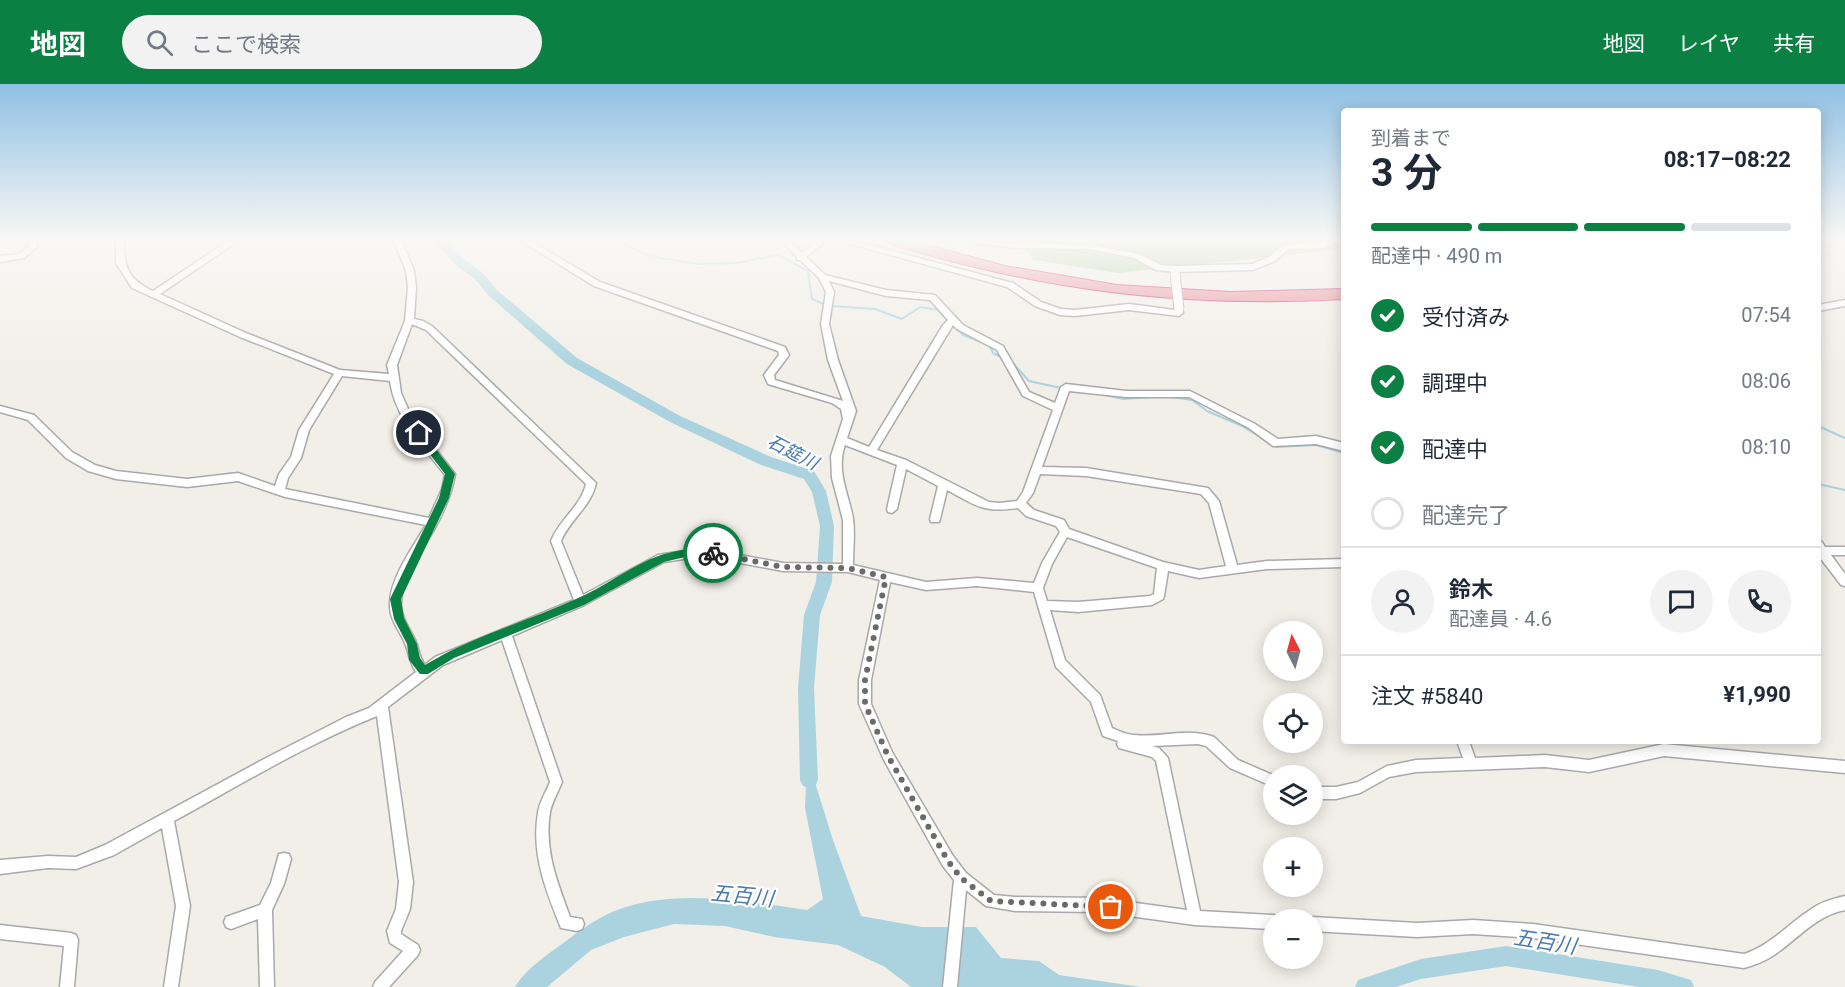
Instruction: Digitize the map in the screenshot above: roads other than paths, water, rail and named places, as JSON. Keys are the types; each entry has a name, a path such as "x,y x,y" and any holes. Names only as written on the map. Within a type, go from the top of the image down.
{"highway":[{"path":"1075,283 1131,292 1240,298 1341,294"},
{"path":"1117,283 1236,291 1341,287"}],"street":[{"path":"133,283 153,295 243,335 339,373 393,378"},
{"path":"153,295 171,283"},
{"path":"412,283 409,321 393,360 393,378 404,414 450,471 449,485 403,579 395,605 402,627 412,644 416,664 424,671"},
{"path":"596,283 782,349 784,355 769,375 771,382 836,401 845,407 850,419"},
{"path":"825,283 830,292 830,301 824,316 826,331 833,360 849,400 850,419 836,456 837,478 848,520 844,569"},
{"path":"847,283 886,293 929,296 938,301 953,320 969,333 1000,348 1026,394 1059,409"},
{"path":"1003,283 1010,285 1038,304 1060,312 1129,308 1179,313 1176,283"},
{"path":"1821,307 1845,303"},
{"path":"872,450 947,325 953,320"},
{"path":"409,321 420,322 429,328 591,483 588,494 560,531 556,541 580,602"},
{"path":"279,491 283,477 296,458 304,430 339,373"},
{"path":"1020,504 1028,493 1066,387 1126,394 1184,393 1252,426 1276,443 1316,440 1341,446"},
{"path":"0,409 31,417 69,455 92,468 135,478 179,483 234,476 279,491 431,522"},
{"path":"842,440 902,463 990,507 1020,504 1030,513 1060,523 1065,532 1163,566 1207,574 1232,567 1341,563"},
{"path":"892,509 902,463"},
{"path":"1036,470 1086,472 1204,491 1214,501 1232,567"},
{"path":"935,519 944,483"},
{"path":"1065,532 1047,563 1038,588 1060,663 1096,699 1106,730 1127,746 1155,752 1162,758 1195,918"},
{"path":"1821,549 1845,551"},
{"path":"1821,550 1845,582"},
{"path":"0,867 87,860 167,820 279,758 382,707 424,671 450,655 580,602 655,561 685,553 708,552 767,565 844,569 926,586 977,582 1038,588"},
{"path":"1042,605 1078,607 1152,600 1159,596 1163,566"},
{"path":"886,577 865,680 865,704 888,756 948,861 961,878 991,901 1015,904 1100,905 1195,918 1263,921"},
{"path":"506,633 556,782 542,822 543,858 566,923 577,924"},
{"path":"380,987 413,950 395,938 394,931 403,909 406,882 382,707"},
{"path":"1116,738 1133,741 1198,738 1210,741 1234,764 1263,776"},
{"path":"1464,744 1471,764"},
{"path":"1323,793 1336,793 1360,787 1387,772 1416,766 1545,761 1589,766 1664,750 1845,767"},
{"path":"167,820 183,906 171,987"},
{"path":"267,987 266,910 284,859"},
{"path":"950,987 961,878"},
{"path":"1323,925 1417,930 1473,927 1523,931 1744,961 1758,956 1823,908 1845,903"},
{"path":"231,922 266,910"},
{"path":"0,932 71,940 67,987"}],"water":[{"path":"807,757 833,840 861,916 922,927 976,927 1001,958 1039,961 1059,975 1141,987 911,987 885,967 838,945 774,937 725,926 674,924 624,937 591,950 547,987 515,987 536,964 592,922 635,904 659,900 709,898 807,910 823,899 805,808"}],"waterway":[{"name":"石筵川","path":"485,283 493,293 572,361 675,419 766,461 809,475 819,491 827,526 824,582 812,615 806,688 809,780"},
{"path":"810,283 812,299 826,305"},
{"path":"831,306 875,309 902,319 920,307 938,310 948,321"},
{"path":"952,325 963,335 989,345 993,353 1003,358"},
{"path":"1011,361 1029,381 1061,388"},
{"path":"1100,394 1123,399 1153,397"},
{"path":"1171,397 1192,400 1207,411 1242,426 1276,447 1316,445 1341,452"},
{"path":"1821,427 1845,438"},
{"path":"1821,485 1845,490"},
{"name":"五百川","path":"1365,987 1421,969 1506,956 1658,980 1684,987"}]}
